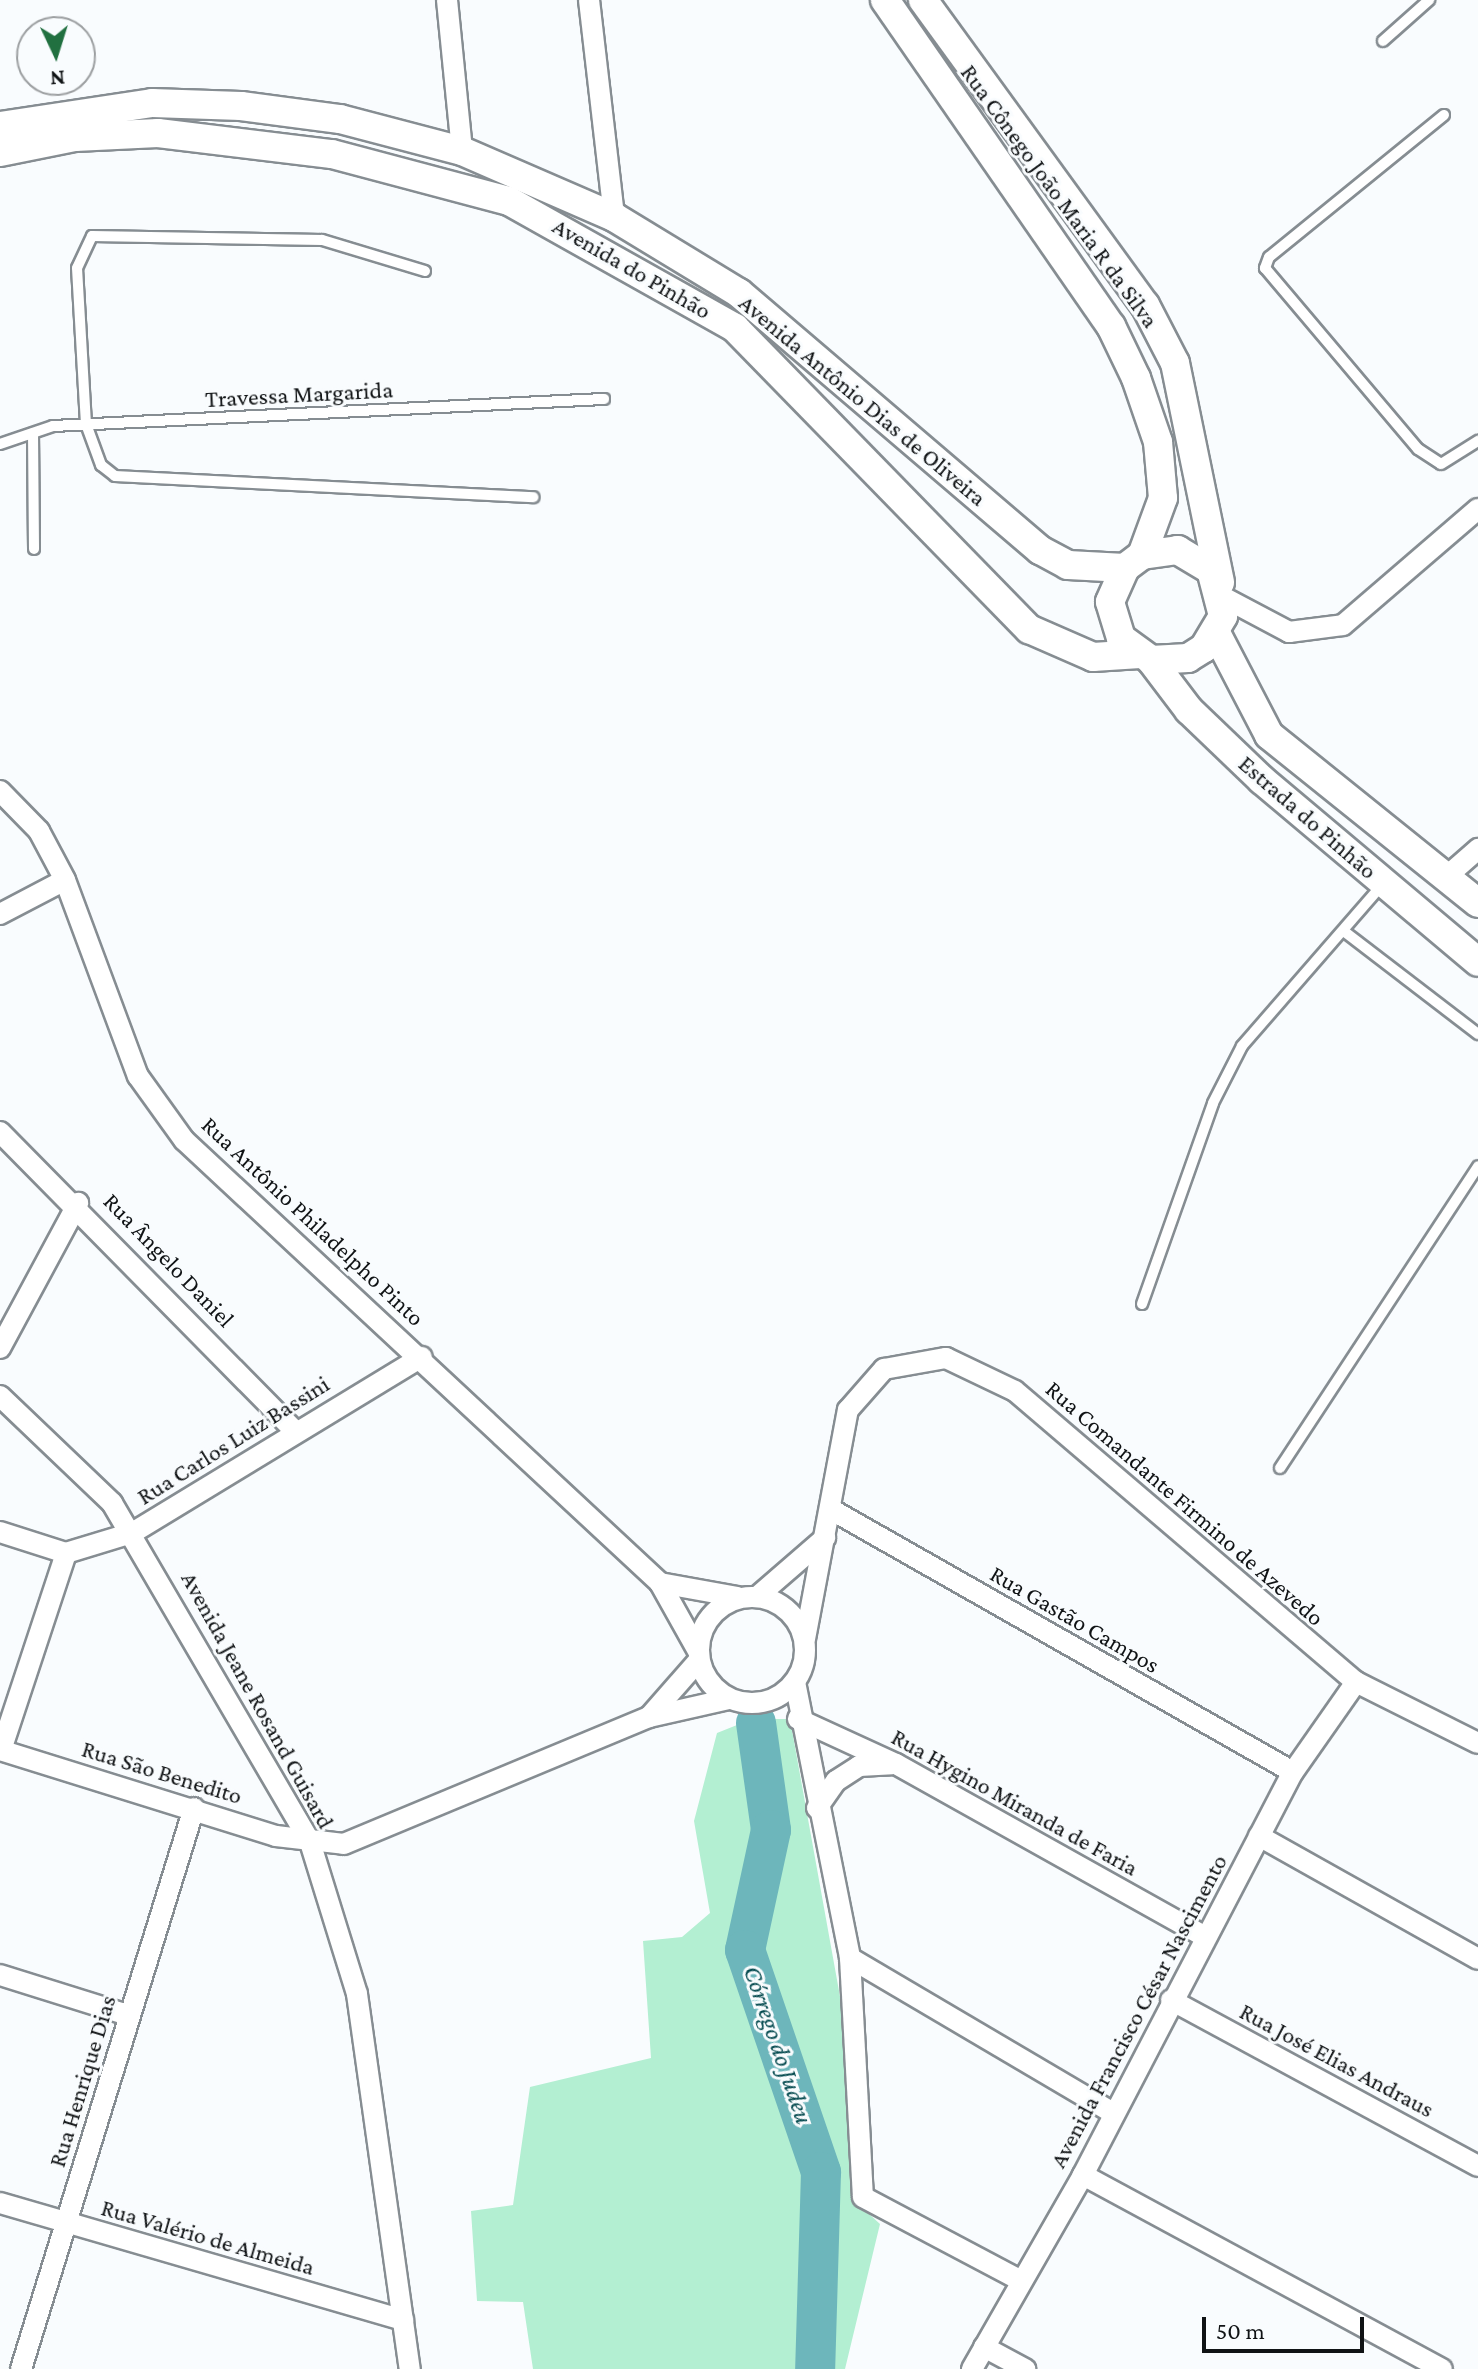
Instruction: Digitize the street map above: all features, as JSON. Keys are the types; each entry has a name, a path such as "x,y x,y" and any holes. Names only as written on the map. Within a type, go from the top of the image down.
{"street":[{"path":"447,0 462,151"},
{"path":"589,0 614,217"},
{"name":"Rua Cônego João Maria R da Silva","path":"885,0 1111,326 1136,378 1158,442 1163,498 1133,562"},
{"name":"Rua Cônego João Maria R da Silva","path":"923,0 1145,305 1175,363 1222,592"},
{"name":"Avenida Antônio Dias de Oliveira","path":"0,126 152,103 241,106 340,119 462,151 614,217 739,293 1040,550 1068,565 1133,562"},
{"name":"Avenida do Pinhão","path":"0,152 75,137 158,133 332,154 509,201 735,328 1029,629 1093,657 1145,657"},
{"path":"1222,592 1216,633 1188,658 1145,657 1112,621 1115,584 1133,562 1178,550 1196,557 1222,592 1289,632 1343,625 1478,509"},
{"name":"Estrada do Pinhão","path":"1216,633 1269,735 1478,903"},
{"name":"Estrada do Pinhão","path":"1145,657 1189,710 1262,780 1478,962"},
{"name":"Rua Antônio Philadelpho Pinto","path":"0,791 39,831 65,880 138,1076 184,1140 422,1357 660,1583 698,1656"},
{"path":"1446,877 1478,849"},
{"path":"0,914 65,880"},
{"name":"Rua Ângelo Daniel","path":"0,1132 78,1203 295,1431"},
{"path":"0,1348 78,1203"},
{"name":"Rua Carlos Luiz Bassini","path":"66,1553 132,1533 295,1431 422,1357"},
{"name":"Rua Comandante Firmino de Azevedo","path":"805,1639 832,1510 848,1410 862,1388 884,1369 946,1358 1028,1400 1356,1682 1478,1743"},
{"name":"Avenida Jeane Rosand Guisard","path":"0,1396 82,1467 132,1533 310,1842 357,1994 410,2369"},
{"name":"Rua Gastão Campos","path":"832,1510 1293,1772"},
{"path":"0,1532 66,1553 0,1750"},
{"path":"649,1717 698,1656 715,1611 750,1597 825,1538"},
{"path":"660,1583 750,1597 789,1610 805,1639 795,1682 798,1719 850,1958 863,2197 1020,2280"},
{"path":"698,1656 707,1680 729,1699"},
{"path":"649,1717 729,1699 765,1702 795,1682"},
{"name":"Avenida Francisco César Nascimento","path":"972,2369 1020,2280 1083,2175 1111,2112 1293,1772 1356,1682"},
{"name":"Rua São Benedito","path":"0,1750 310,1842 344,1844 382,1834 649,1717"},
{"name":"Rua Hygino Miranda de Faria","path":"798,1719 896,1764 1204,1936"},
{"path":"817,1808 836,1781 859,1766 896,1764"},
{"name":"Rua Henrique Dias","path":"21,2369 194,1808"},
{"path":"1259,1836 1478,1959"},
{"path":"850,1958 1111,2112"},
{"path":"0,1975 128,2015"},
{"name":"Rua José Elias Andraus","path":"1171,2000 1478,2166"},
{"path":"1083,2175 1442,2369"},
{"name":"Rua Valério de Almeida","path":"0,2203 403,2320"},
{"path":"984,2347 1025,2369"}],"lane":[{"path":"1383,41 1415,5 1429,0"},
{"path":"1444,115 1269,257 1265,268 1418,449 1441,464 1478,441"},
{"path":"425,271 322,240 92,236 77,268 86,424 101,465 115,476 533,497"},
{"name":"Travessa Margarida","path":"0,444 33,433 86,424 604,399"},
{"path":"33,433 34,549"},
{"path":"1142,1304 1213,1103 1242,1046 1345,932 1384,883"},
{"path":"1345,932 1478,1034"},
{"path":"1280,1468 1478,1166"}],"green space":[{"path":"752,1719 790,1719 841,2002 857,2203 880,2224 845,2369 533,2369 523,2302 477,2301 471,2211 513,2205 530,2087 651,2058 643,1941 682,1937 710,1913 694,1821 717,1733"}],"waterway":[{"name":"Córrego do Judeu","path":"756,1723 771,1830 745,1950 821,2172 815,2369"}]}
